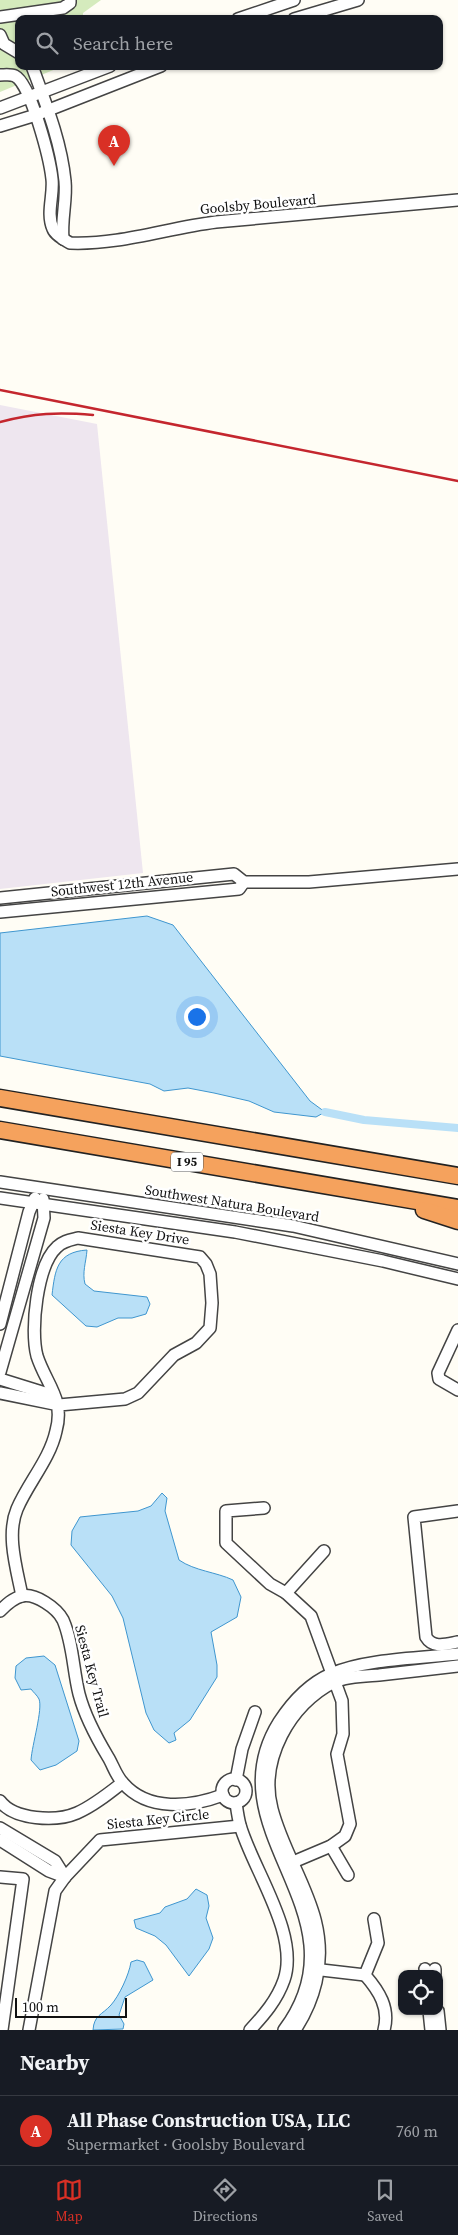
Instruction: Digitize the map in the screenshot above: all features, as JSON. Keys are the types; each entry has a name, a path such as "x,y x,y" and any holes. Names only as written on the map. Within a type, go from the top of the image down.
{"highway":[{"name":"I 95","path":"0,1098 458,1176"},
{"path":"0,1107 458,1186"},
{"path":"0,1121 458,1199"},
{"name":"I 95","path":"0,1130 458,1208"},
{"path":"400,1167 458,1168"},
{"path":"374,1194 458,1221"}],"street":[{"path":"0,17 63,8 70,3 70,0"},
{"path":"250,15 294,0"},
{"path":"307,15 358,0"},
{"path":"1,41 15,50"},
{"path":"34,70 43,92 60,148 65,183 61,225 63,238"},
{"path":"0,108 100,70"},
{"path":"0,126 36,115 151,70"},
{"path":"0,75 14,75 20,80 30,97 52,180 50,215 53,230 63,238"},
{"name":"Goolsby Boulevard","path":"63,238 70,243 122,241 184,226 458,200"},
{"name":"Southwest 12th Avenue","path":"0,898 234,874 244,882 335,881 458,869"},
{"name":"Southwest 12th Avenue","path":"0,912 239,889 244,882"},
{"name":"Southwest Natura Boulevard","path":"0,1182 294,1226 458,1264"},
{"path":"13,1324 0,1322 32,1203 42,1189"},
{"path":"0,1372 44,1218 42,1189"},
{"name":"Southwest Natura Boulevard","path":"0,1198 44,1206 235,1232 458,1279"},
{"name":"Siesta Key Drive","path":"78,1238 200,1257 206,1264 210,1274 212,1303 210,1328 205,1336 174,1355 138,1393 125,1398 59,1405 37,1356 33,1327 38,1296 48,1259 56,1248 66,1241 78,1238"},
{"path":"16,1267 29,1270"},
{"path":"458,1330 438,1373 439,1379 458,1390"},
{"path":"0,1379 45,1393 59,1405"},
{"path":"0,1392 59,1405"},
{"path":"0,1611 10,1601 22,1596 13,1528 16,1511 56,1432 59,1405"},
{"path":"264,1508 226,1511 226,1543 270,1584 286,1593 311,1616 342,1701 343,1734 337,1754 350,1824 345,1836 331,1846 289,1864"},
{"path":"458,1512 414,1518 426,1638 435,1645 458,1642"},
{"path":"286,1593 324,1551"},
{"name":"Siesta Key Trail","path":"22,1596 37,1599 50,1606 62,1618 88,1722 122,1783 145,1800 167,1804 207,1801 223,1795"},
{"path":"294,2030 312,1997 319,1939 316,1921 289,1864 270,1797 272,1765 277,1734 299,1696 362,1665 458,1654"},
{"path":"333,1678 458,1666"},
{"path":"236,1780 242,1748 255,1712"},
{"path":"236,1780 243,1784 245,1791 243,1799 236,1803 229,1802 223,1795 222,1788 226,1782 236,1780"},
{"name":"Siesta Key Circle","path":"0,1801 4,1806 20,1815 40,1818 74,1814 93,1805 122,1783"},
{"path":"236,1803 240,1826 270,1892 282,1929 286,1955 285,1978 277,1996 267,2012 250,2030"},
{"path":"6,1839 20,1815"},
{"name":"Siesta Key Circle","path":"29,2030 55,1891 65,1877 100,1840 240,1826"},
{"path":"0,1828 6,1839 49,1871 65,1877"},
{"path":"331,1846 348,1876"},
{"path":"0,1877 23,1879 2,2030"},
{"path":"365,1975 378,1943 374,1919"},
{"path":"314,1969 365,1975 379,1991 385,2009 384,2030"},
{"path":"284,2030 302,1998 314,1969"},
{"path":"429,2015 431,2030"},
{"path":"438,2015 440,2030"}],"shaded area":[{"path":"0,405 97,424 143,873 0,889"}],"green space":[{"path":"0,0 101,0 83,13 83,15 15,15 15,70 53,70 0,92"}],"water":[{"path":"147,916 173,925 310,1101 325,1112 316,1117 274,1112 249,1101 214,1093 188,1088 164,1091 150,1084 0,1056 0,933"},
{"path":"87,1250 84,1271 85,1284 94,1291 147,1297 150,1304 146,1314 132,1318 118,1318 97,1327 86,1326 52,1295 56,1270 59,1264 69,1254"},
{"path":"162,1493 167,1498 165,1511 179,1560 192,1567 233,1580 241,1597 237,1617 211,1632 217,1665 217,1677 190,1720 174,1733 176,1740 169,1743 154,1730 146,1713 123,1618 112,1596 71,1545 72,1531 80,1517 138,1511 151,1506"},
{"path":"44,1656 55,1665 79,1741 77,1751 56,1765 40,1770 31,1760 40,1711 39,1699 31,1689 21,1690 15,1678 16,1666 26,1658"},
{"path":"196,1889 207,1895 209,1906 206,1918 213,1938 209,1949 189,1976 166,1945 155,1936 136,1928 134,1920 160,1913 165,1907 187,1899"},
{"path":"137,1960 144,1962 153,1980 125,1997 119,2015 124,2024 123,2029 93,2030 97,2018 111,2005 120,1991 131,1962"}],"waterway":[{"path":"325,1112 364,1120 458,1128"}],"railway":[{"path":"0,390 458,481"},
{"path":"0,422 46,414 93,415"}],"place":[{"name":"All Phase Construction USA, LLC","path":"114,166"}]}
